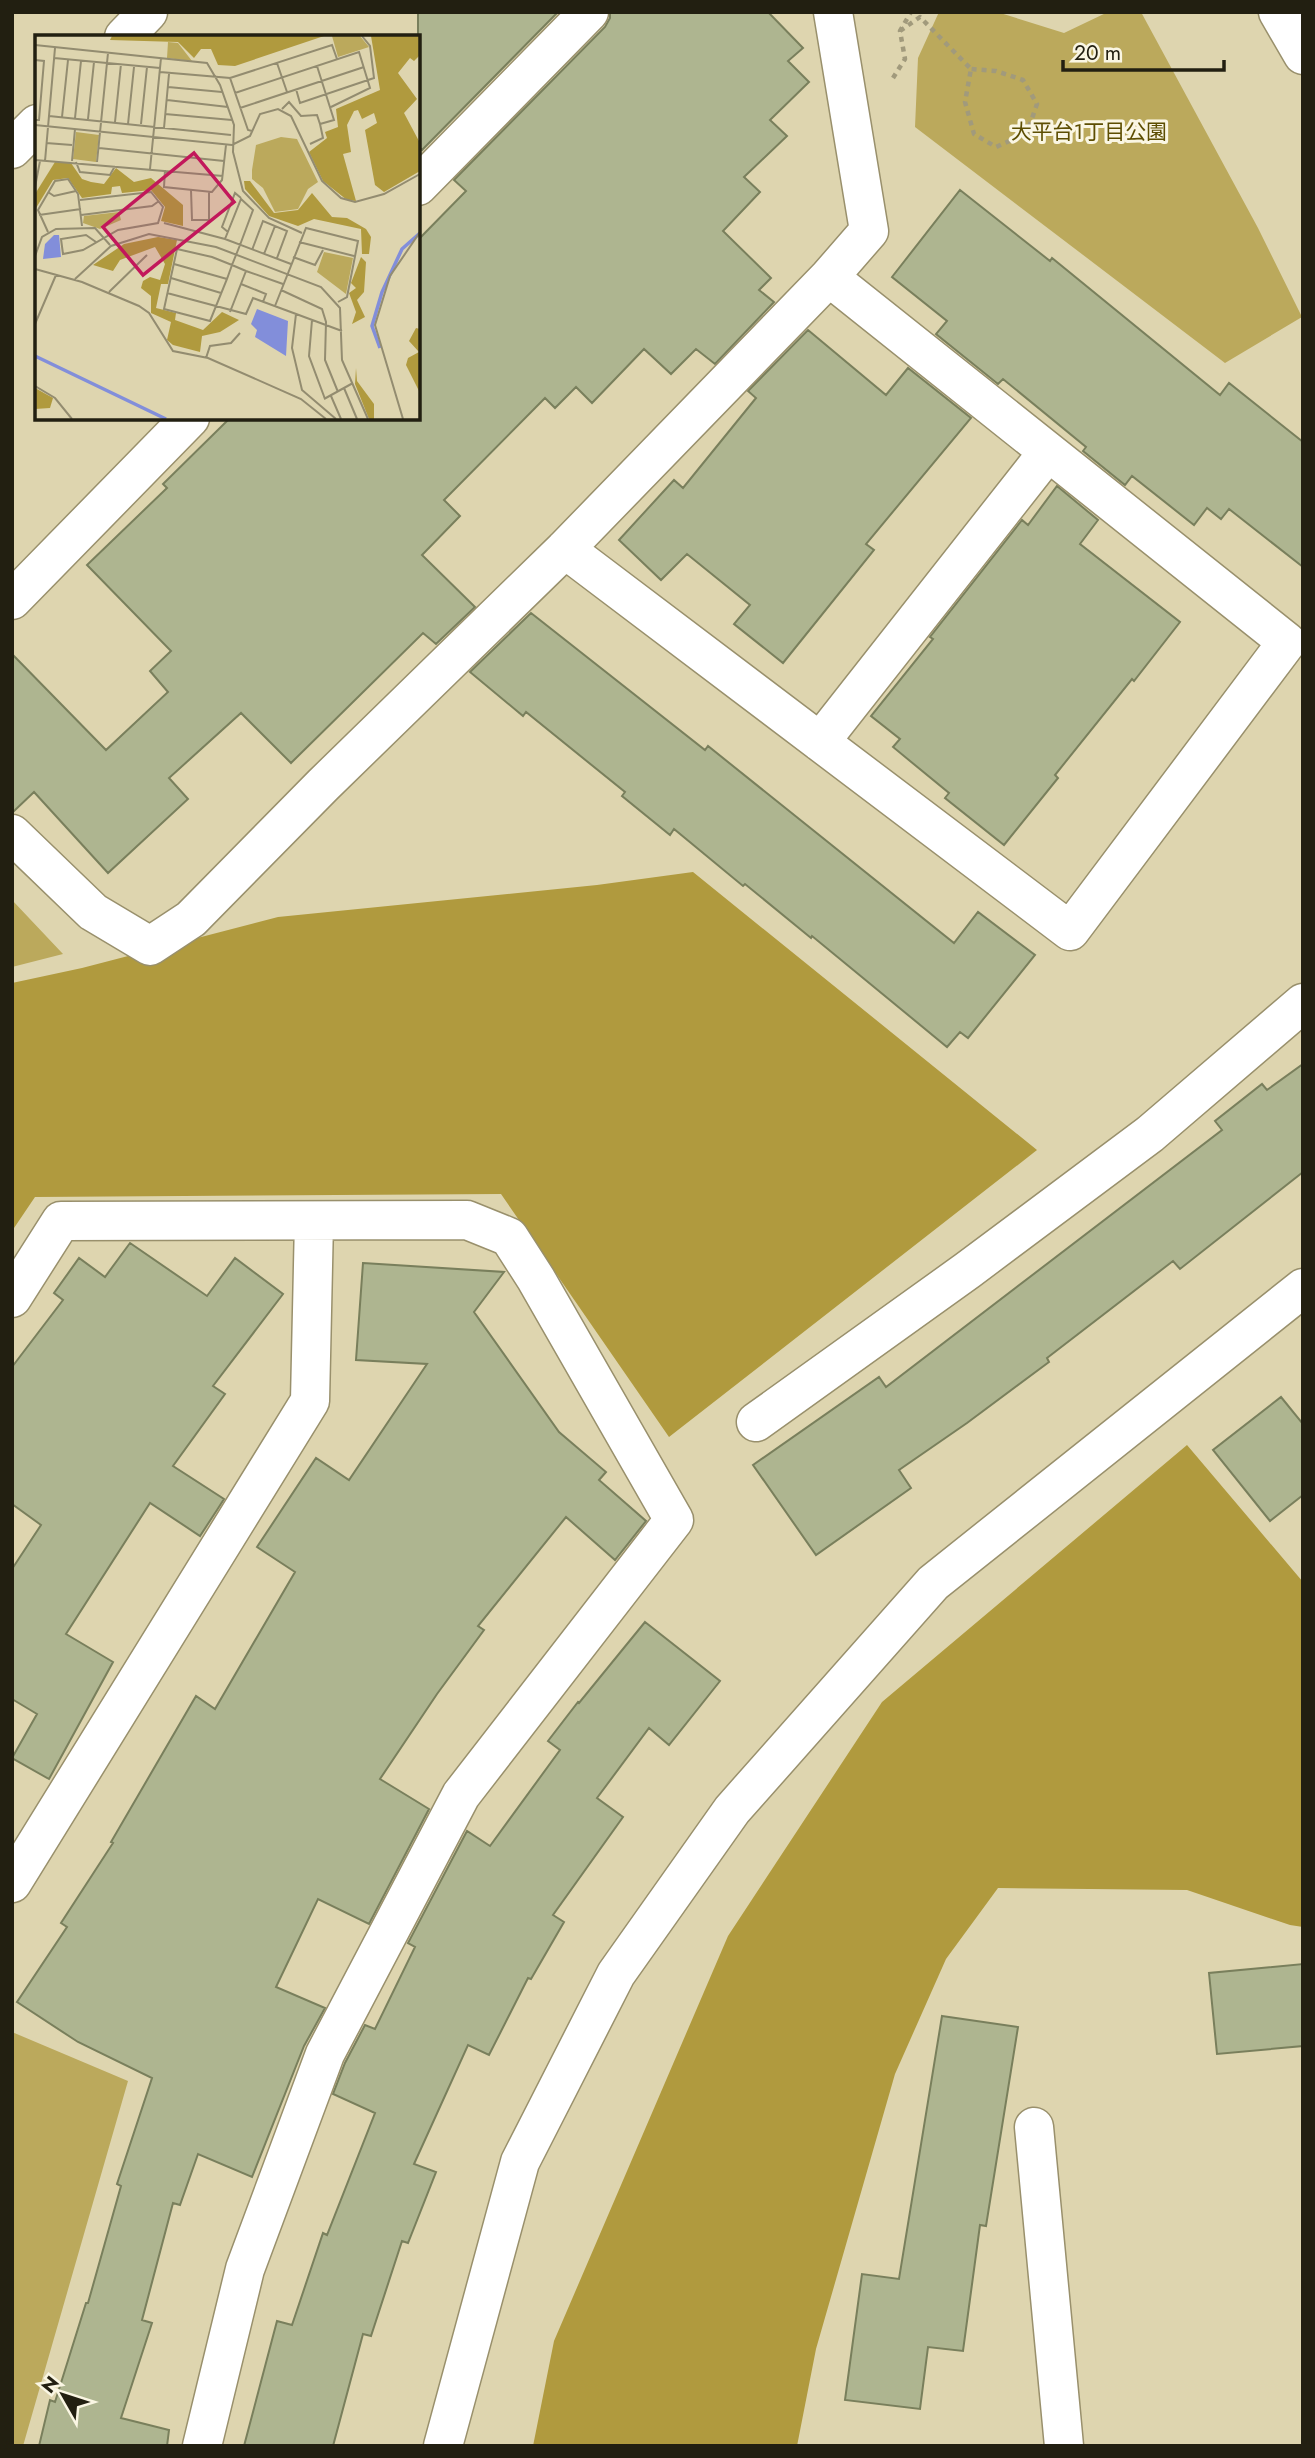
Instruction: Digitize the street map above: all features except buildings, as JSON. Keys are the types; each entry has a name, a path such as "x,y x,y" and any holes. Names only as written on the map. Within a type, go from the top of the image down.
{"street":[{"path":"126,35 148,12"},
{"path":"420,184 589,12"},
{"path":"12,834 93,912 150,946 191,919 323,785 565,549 829,277 869,231 834,12"},
{"path":"1278,12 1303,55"},
{"path":"12,149 35,126"},
{"path":"565,549 1070,931 1287,642 829,277"},
{"path":"12,600 188,420"},
{"path":"820,742 1048,452"},
{"path":"756,1422 968,1270 1150,1134 1303,1003"},
{"path":"12,1298 61,1221 467,1220 509,1237 536,1279 674,1520 461,1795 325,2054 245,2269 202,2446"},
{"path":"12,1883 310,1401 314,1221"},
{"path":"443,2446 520,2162 615,1974 732,1810 933,1583 1303,1287"},
{"path":"1034,2127 1064,2446"}],"path":[{"path":"900,30 920,17 971,69 996,71 1023,80 1037,104 1027,133 996,147 974,134 965,102 971,69"}],"green space":[{"name":"大平台1丁目公園","path":"939,12 997,12 1064,33 1108,12 1141,12 1258,228 1302,317 1225,363 915,127 918,58"},
{"path":"12,900 63,954 12,967"},
{"path":"12,2032 128,2081 23,2446 12,2446"}],"shaded area":[{"path":"693,872 1037,1150 669,1437 501,1194 35,1197 12,1231 12,983 82,968 278,917 597,885"},
{"path":"1187,1445 1303,1582 1303,1927 1187,1890 998,1888 946,1959 895,2074 816,2349 797,2446 533,2446 554,2341 728,1936 882,1702"}]}
